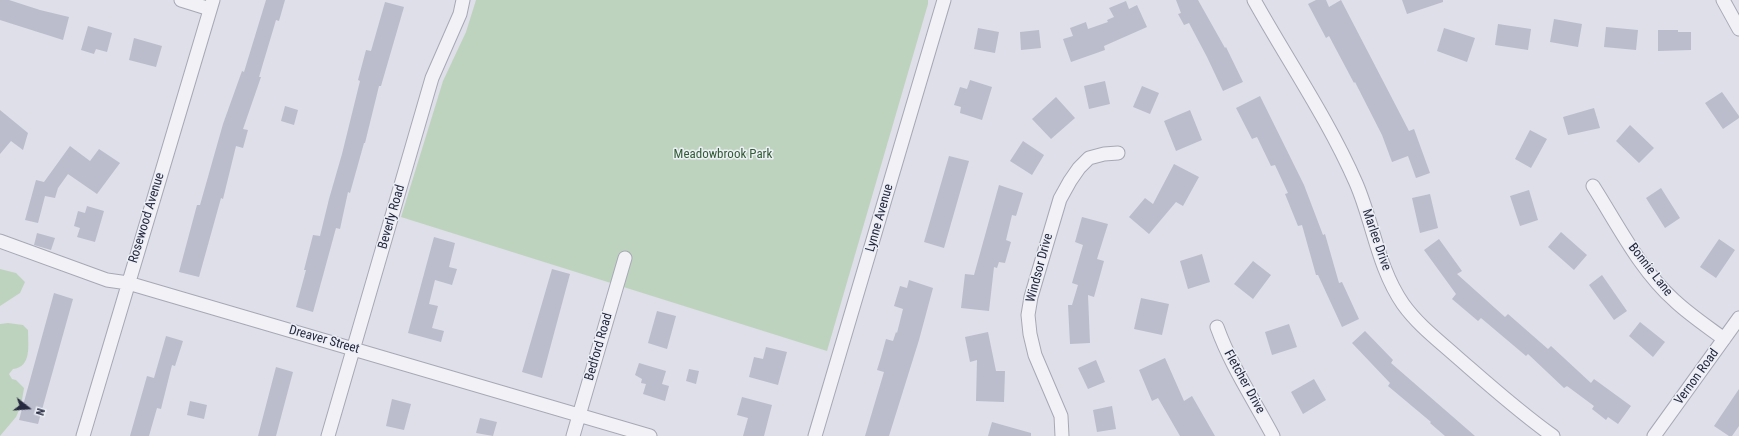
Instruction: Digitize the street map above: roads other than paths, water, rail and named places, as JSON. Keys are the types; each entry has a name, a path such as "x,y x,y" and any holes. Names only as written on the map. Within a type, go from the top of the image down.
{"street":[{"path":"181,0 211,4"},
{"name":"Beverly Road","path":"328,436 432,78 460,14 464,0"},
{"name":"Lynne Avenue","path":"815,436 944,0"},
{"name":"Marlee Drive","path":"1254,0 1336,142 1356,183 1376,245 1402,303 1417,321 1439,341 1513,406 1553,436"},
{"path":"1723,0 1739,29"},
{"name":"Rosewood Avenue","path":"83,436 211,4"},
{"name":"Windsor Drive","path":"1062,436 1060,416 1035,355 1030,334 1028,315 1031,297 1060,199 1070,181 1079,168 1089,158 1104,154 1118,154"},
{"name":"Bonnie Lane","path":"1593,186 1628,242 1660,286 1675,301 1724,339"},
{"name":"Dreaver Street","path":"0,241 106,280 128,283 650,436"},
{"name":"Bedford Road","path":"573,436 625,258"},
{"name":"Vernon Road","path":"1654,436 1739,318"},
{"name":"Fletcher Drive","path":"1218,327 1224,346 1273,436"}],"park label":[{"name":"Meadowbrook Park","path":"723,155"}]}
